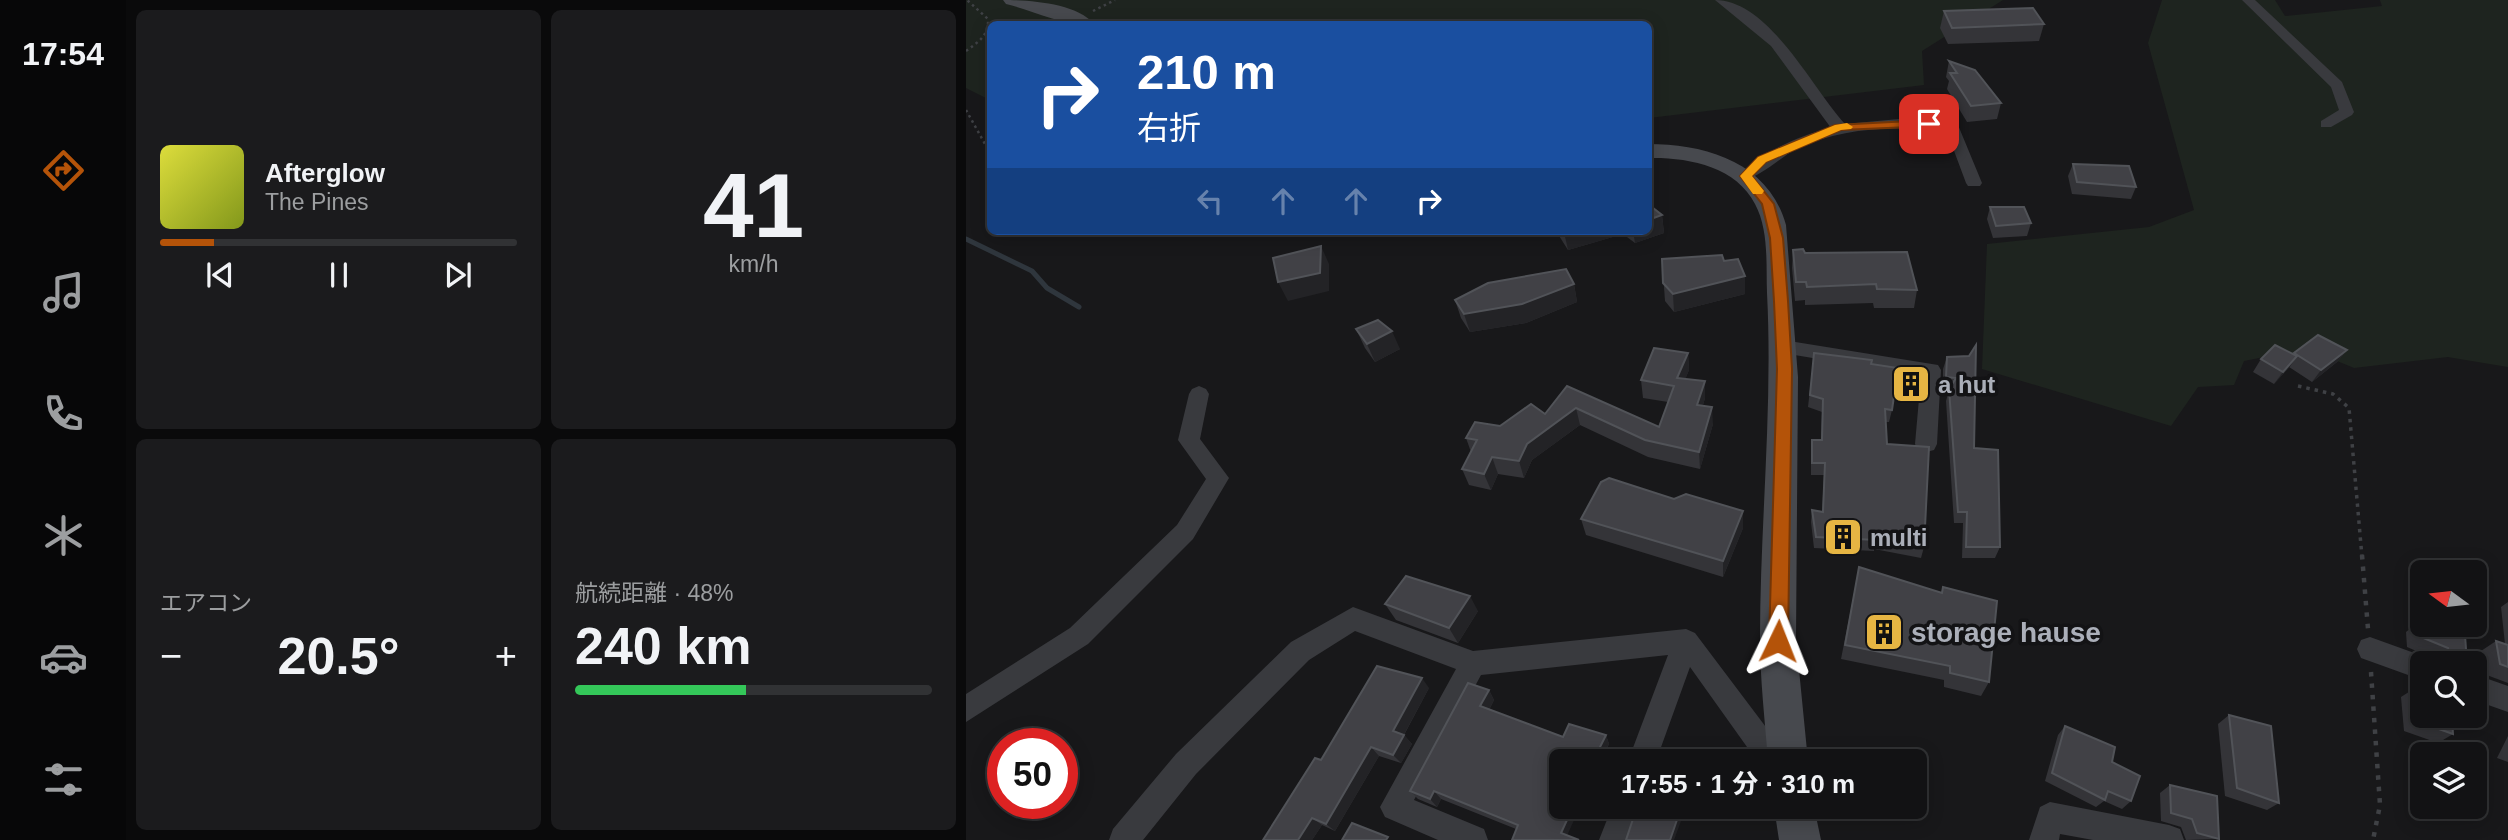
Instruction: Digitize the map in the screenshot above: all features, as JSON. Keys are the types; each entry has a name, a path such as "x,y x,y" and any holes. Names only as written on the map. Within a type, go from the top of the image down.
{"main road":[{"path":"1012,0 1049,9 1078,21"},
{"path":"1652,151 1687,153 1716,161 1746,176 1768,204 1776,238 1783,347 1783,491 1778,641 1787,749"},
{"path":"1796,819 1800,840"}],"street":[{"path":"1721,0 1751,19 1776,43 1824,112 1839,127"},
{"path":"2248,0 2337,85 2347,112 2326,124"},
{"path":"1746,176 1762,160 1839,127 1929,124 1953,128 1975,183"},
{"path":"1783,347 1931,370 1926,444"},
{"path":"966,709 1079,636 1185,532 1218,478 1189,440 1199,394"},
{"path":"1124,840 1186,764 1300,651 1353,620 1474,663 1686,640"},
{"path":"1646,749 1686,640"},
{"path":"1686,640 1765,749"},
{"path":"2370,649 2410,664"},
{"path":"1473,840 1395,807 1474,663"},
{"path":"2487,692 2508,699"},
{"path":"2044,840 2050,817 2169,840"},
{"path":"1614,840 1622,819"}],"path":[{"path":"967,0 988,21"},
{"path":"966,51 987,35"},
{"path":"966,110 987,148"},
{"path":"2298,386 2333,394 2349,408 2370,649 2380,805 2373,840"}],"shaded area":[{"path":"966,0 2003,0 1922,51 1924,85 1652,118 1652,21 987,21 987,98 966,88"},
{"path":"2162,0 2275,0 2285,16 2382,6 2380,0 2508,0 2508,367 2448,357 2354,368 2325,356 2279,354 2244,361 2234,385 2198,387 2171,426 1982,369 1987,244 2149,227 2194,210 2148,43"}],"building":[{"path":"2033,8 2044,24 1952,28 1944,11"},
{"path":"1949,61 1975,70 2001,103 1971,106 1950,73 1957,73"},
{"path":"2073,164 2129,166 2136,187 2077,182"},
{"path":"1652,207 1662,215 1652,219"},
{"path":"1990,207 2024,207 2031,223 1996,226"},
{"path":"1321,246 1320,273 1278,282 1273,258"},
{"path":"1803,249 1805,253 1907,252 1917,290 1877,289 1876,284 1807,287 1806,282 1796,282 1793,250"},
{"path":"1722,255 1724,261 1738,259 1745,276 1673,294 1663,283 1662,259"},
{"path":"1566,269 1574,284 1522,304 1464,314 1455,300 1488,283"},
{"path":"1378,320 1392,331 1367,344 1356,329"},
{"path":"2318,335 2347,350 2321,370 2294,353"},
{"path":"1976,345 1974,448 1998,450 2000,547 1966,547 1967,512 1958,512 1949,389 1956,378 1946,377 1947,357 1969,356"},
{"path":"2275,345 2297,356 2283,372 2261,359"},
{"path":"1654,348 1688,353 1677,378 1705,381 1697,405 1712,407 1699,452 1645,440 1576,408 1527,444 1519,461 1492,457 1484,474 1462,469 1477,440 1466,438 1475,422 1500,426 1531,404 1545,414 1567,386 1659,427 1674,386 1641,380"},
{"path":"1814,353 1872,360 1871,364 1898,368 1892,410 1885,409 1887,444 1929,447 1924,547 1876,537 1876,540 1816,537 1812,510 1823,512 1825,463 1812,463 1812,440 1822,440 1823,399 1810,395"},
{"path":"1609,478 1674,499 1686,494 1743,511 1723,561 1581,519 1601,482"},
{"path":"1859,567 1942,593 1943,587 1997,601 1989,682 1950,673 1950,666 1845,645"},
{"path":"1406,576 1470,596 1449,628 1385,604"},
{"path":"2421,637 2465,637 2466,651 2448,651 2448,648"},
{"path":"2496,641 2508,645 2508,667 2500,664"},
{"path":"1377,666 1422,678 1393,731 1404,735 1393,755 1371,747 1326,824 1312,818 1298,840 1263,840 1315,758 1321,760"},
{"path":"1468,683 1489,690 1480,706 1563,737 1569,724 1606,735 1599,749 1549,749 1549,819 1567,819 1561,833 1579,840 1512,840 1518,825 1434,791 1430,799 1410,791"},
{"path":"2229,715 2271,726 2279,803 2237,788"},
{"path":"2065,726 2115,747 2112,762 2140,776 2131,801 2108,791 2105,800 2052,773"},
{"path":"2436,728 2453,728 2453,734"},
{"path":"2170,785 2217,796 2219,839 2197,833 2192,819 2171,813"},
{"path":"1633,819 1677,819 1670,840 1626,840"},
{"path":"1352,823 1388,837 1386,840 1342,840"}],"waterway":[{"path":"966,239 1032,271 1047,288 1079,307"}],"slow traffic":[{"path":"1757,191 1746,176 1762,160 1839,127 1847,127"}],"place":[{"name":"a hut","path":"1911,384"},
{"name":"multi","path":"1843,537"},
{"name":"storage hause","path":"1884,632"}],"route":[{"path":"1778,641 1785,369 1781,301 1776,238 1768,204 1746,176 1762,160 1839,127 1929,124"}]}
